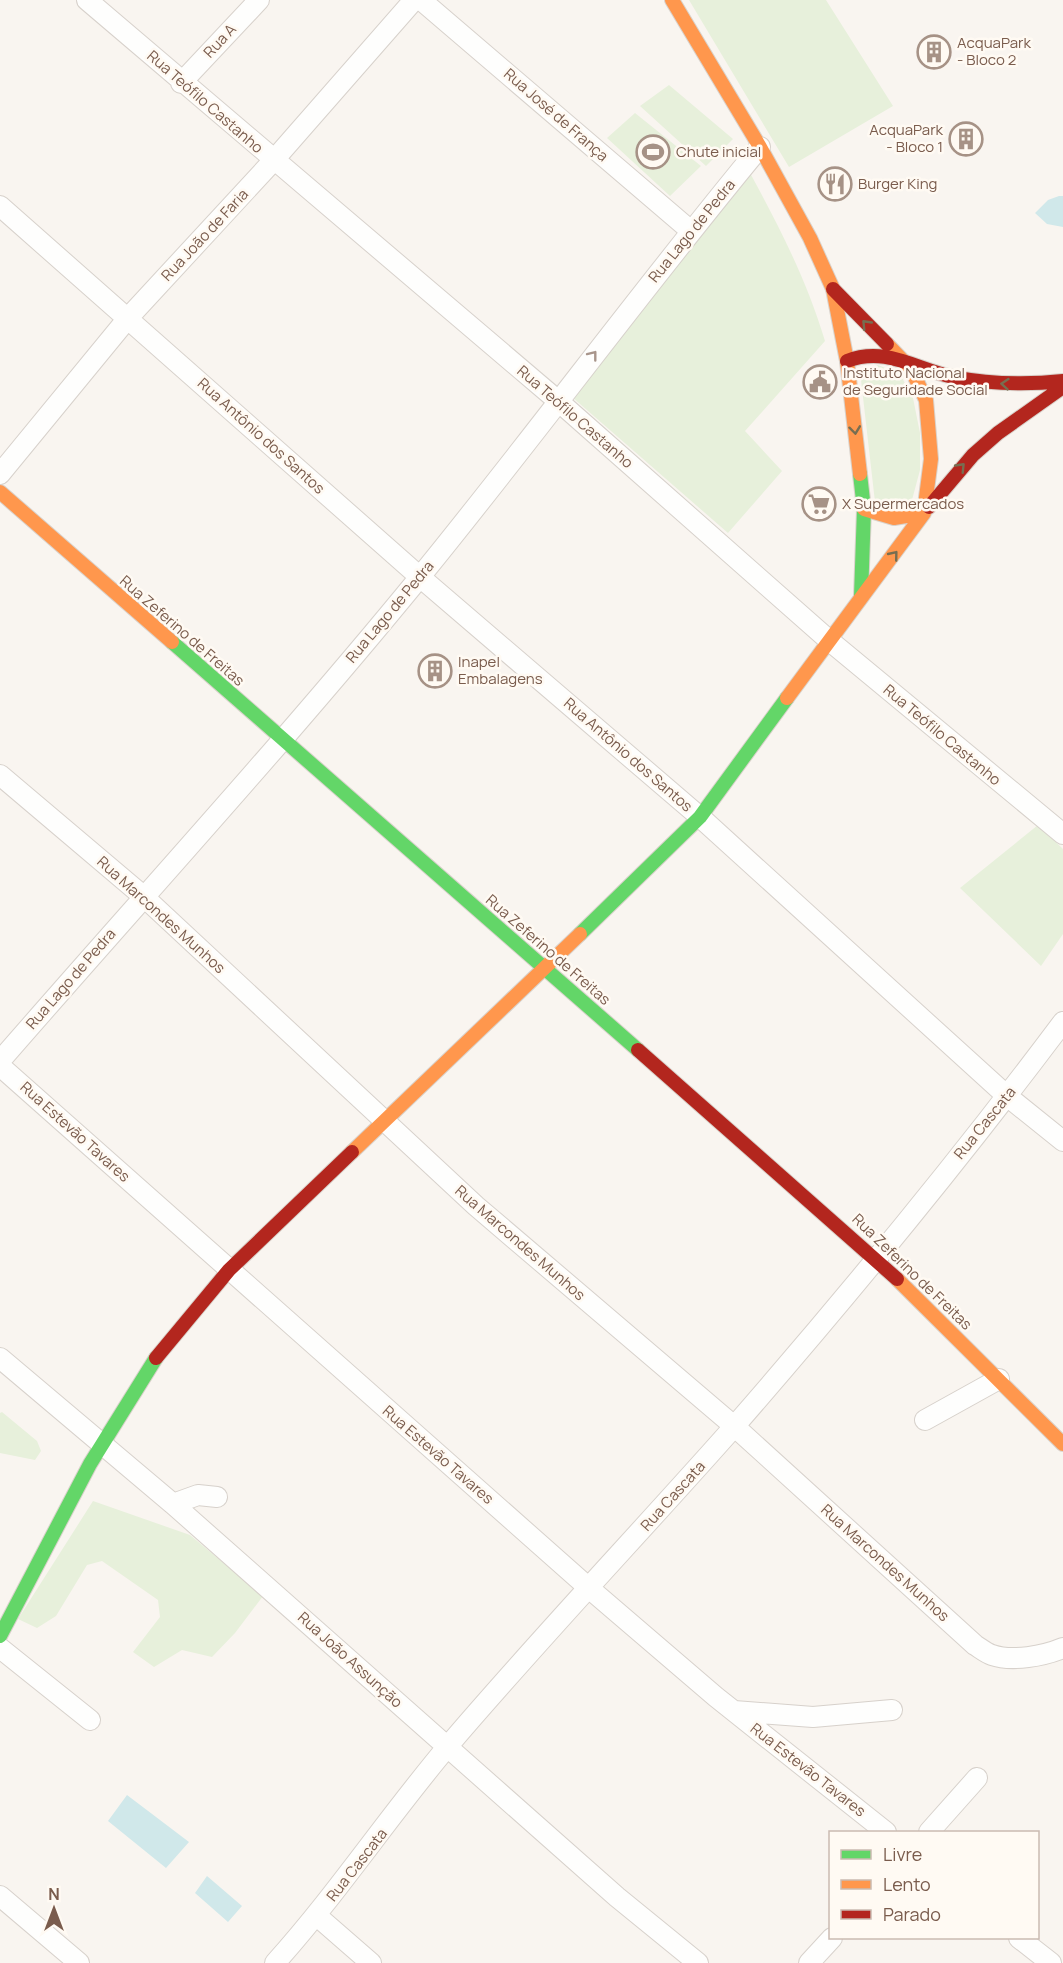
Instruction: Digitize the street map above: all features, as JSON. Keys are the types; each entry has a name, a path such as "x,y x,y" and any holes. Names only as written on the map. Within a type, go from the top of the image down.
{"main road":[{"path":"672,0 760,147 813,245 833,289 847,360 864,509 861,596"},
{"path":"833,289 913,371 923,390 928,415 932,479 924,513"},
{"path":"847,360 875,352 901,358 935,372 974,381 1010,386 1063,381"},
{"path":"0,1636 102,1445 151,1365 189,1315 229,1270 545,969 699,816 831,642 861,596 952,476 998,433 1063,387"},
{"name":"Rua Zeferino de Freitas","path":"0,492 876,1258 1063,1444"},
{"path":"864,509 876,516 888,518 910,518 924,513"}],"street":[{"name":"Rua A","path":"182,83 259,0"},
{"name":"Rua João de Faria","path":"0,474 128,318 273,161 414,0"},
{"name":"Rua José de França","path":"421,0 691,231"},
{"name":"Rua Teófilo Castanho","path":"98,3 182,83 557,400 831,642 1063,834"},
{"name":"Rua Lago de Pedra","path":"0,1061 282,740 420,577 557,400 760,147"},
{"name":"Rua Antônio dos Santos","path":"0,206 420,577 699,816 1007,1096 1063,1141"},
{"name":"Rua Marcondes Munhos","path":"0,775 143,896 476,1206 734,1426 975,1645 992,1655 1011,1657 1063,1648"},
{"name":"Rua Cascata","path":"275,1963 317,1916 447,1747 734,1426 876,1258 1007,1096 1063,1022"},
{"name":"Rua Estevão Tavares","path":"0,1065 590,1589 734,1712 883,1831"},
{"name":"Rua João Assunção","path":"0,1358 173,1504 617,1897 698,1963"},
{"path":"925,1420 999,1379"},
{"path":"173,1504 198,1495 217,1497"},
{"path":"0,1648 90,1720"},
{"path":"734,1712 813,1717 892,1710"},
{"path":"931,1831 977,1778"},
{"path":"0,1896 79,1963"},
{"path":"317,1916 371,1963"},
{"path":"809,1963 831,1939"},
{"path":"1019,1939 1051,1963"}],"green space":[{"path":"689,0 826,0 893,106 789,167"},
{"name":"Chute inicial","path":"669,85 733,139 706,166 640,106"},
{"name":"Chute inicial","path":"635,113 701,166 670,196 607,138"},
{"path":"750,173 792,255 825,341 745,431 782,471 728,533 572,397"},
{"path":"878,365 900,374 913,398 920,433 920,470 912,500 894,507 875,502 860,371"},
{"path":"1038,825 1063,849 1063,934 1041,966 960,888"},
{"path":"2,1412 37,1441 41,1451 35,1460 0,1453 0,1413"},
{"path":"93,1501 190,1535 263,1596 235,1633 212,1657 182,1650 154,1667 133,1652 160,1617 158,1600 102,1561 87,1565 56,1616 37,1628 18,1619"}],"water":[{"path":"1063,196 1063,227 1047,224 1035,213 1048,200"},
{"path":"127,1795 189,1842 166,1868 108,1821"},
{"path":"207,1876 242,1906 228,1922 195,1893"}],"traffic: fast":[{"path":"860,474 864,509 861,596"},
{"path":"172,642 638,1050"},
{"path":"580,934 700,817 787,698"},
{"path":"0,1636 90,1464 156,1358"}],"traffic: slow":[{"path":"672,0 760,147 810,238 833,289 847,361 860,474"},
{"path":"787,698 924,513 931,459 926,400 911,369 887,344"},
{"path":"0,492 172,642"},
{"path":"864,509 894,518 924,513"},
{"path":"352,1152 580,934"},
{"path":"897,1279 1063,1444"}],"traffic: jam":[{"path":"833,289 887,344"},
{"path":"847,361 861,357 888,357 953,377 981,381 1022,383 1063,381"},
{"path":"929,507 973,455 998,433 1063,387"},
{"path":"638,1050 897,1279"},
{"path":"156,1358 229,1270 352,1152"}],"place":[{"name":"AcquaPark - Bloco 2","path":"934,52"},
{"name":"AcquaPark - Bloco 1","path":"966,139"},
{"name":"Chute inicial","path":"653,152"},
{"name":"Burger King","path":"835,184"},
{"name":"Instituto Nacional de Seguridade Social","path":"820,382"},
{"name":"X Supermercados","path":"819,504"},
{"name":"Inapel Embalagens","path":"435,671"}]}
